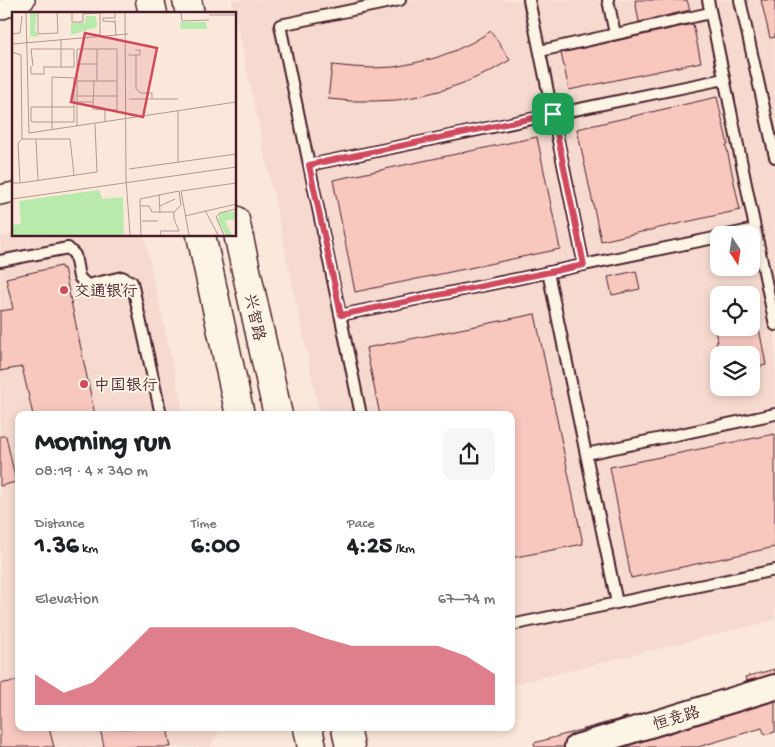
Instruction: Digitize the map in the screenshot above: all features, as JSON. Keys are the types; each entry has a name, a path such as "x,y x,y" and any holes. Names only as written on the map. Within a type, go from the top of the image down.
{"main road":[{"name":"兴智路","path":"236,225 277,411"},
{"path":"201,236 239,411"},
{"path":"309,731 312,747"},
{"path":"347,731 350,747"}],"street":[{"path":"0,10 25,0"},
{"name":"恒竞路","path":"577,747 618,741 775,687"}],"lane":[{"path":"360,411 280,25 400,0"},
{"path":"529,0 584,265"},
{"path":"608,0 615,34"},
{"path":"708,0 754,226"},
{"path":"740,0 775,157"},
{"path":"540,51 710,13"},
{"path":"309,165 724,79"},
{"path":"341,315 710,239"},
{"path":"0,261 68,248 75,255 79,277 88,285 122,277 132,282 160,411"},
{"path":"760,253 775,326"},
{"path":"548,272 617,603"},
{"path":"586,454 775,414"},
{"path":"515,624 775,570"}],"shaded area":[{"path":"232,0 775,0 775,620 515,684 515,411 319,411"},
{"path":"12,234 12,236 144,236 183,411 15,411 15,731 219,731 210,747 0,747 0,237"}],"building":[{"path":"635,0 687,0 690,10 639,22"},
{"path":"761,0 775,0 775,37 770,38"},
{"path":"693,24 701,62 569,90 561,53"},
{"path":"491,31 510,60 466,82 443,90 397,100 351,101 328,99 332,65 373,68 394,67 414,63 454,51"},
{"path":"717,97 740,210 601,241 577,129"},
{"path":"537,137 560,249 355,292 333,180"},
{"path":"61,266 62,269 64,268 94,411 32,411 22,367 0,371 0,311 13,309 6,278"},
{"path":"636,271 640,289 612,295 608,277"},
{"path":"535,314 583,544 515,557 515,411 379,411 366,348"},
{"path":"760,333 766,365 760,366 760,346 717,346 716,342 718,342 716,336 760,336"},
{"path":"775,434 775,547 631,578 610,467"},
{"path":"0,436 6,436 15,482 0,486"},
{"path":"775,669 775,674 746,681 745,677"},
{"path":"15,681 15,731 50,731 54,747 0,747 0,684"},
{"path":"775,701 775,732 765,735 762,728 698,747 624,747"},
{"path":"627,717 573,734 567,738 564,747 535,747 534,743"},
{"path":"101,731 168,731 171,747 104,747"}],"place":[{"name":"交通银行","path":"64,290"},
{"name":"中国银行","path":"84,384"}],"route":[{"path":"553,114 584,265 341,315 309,165 553,114"}]}
